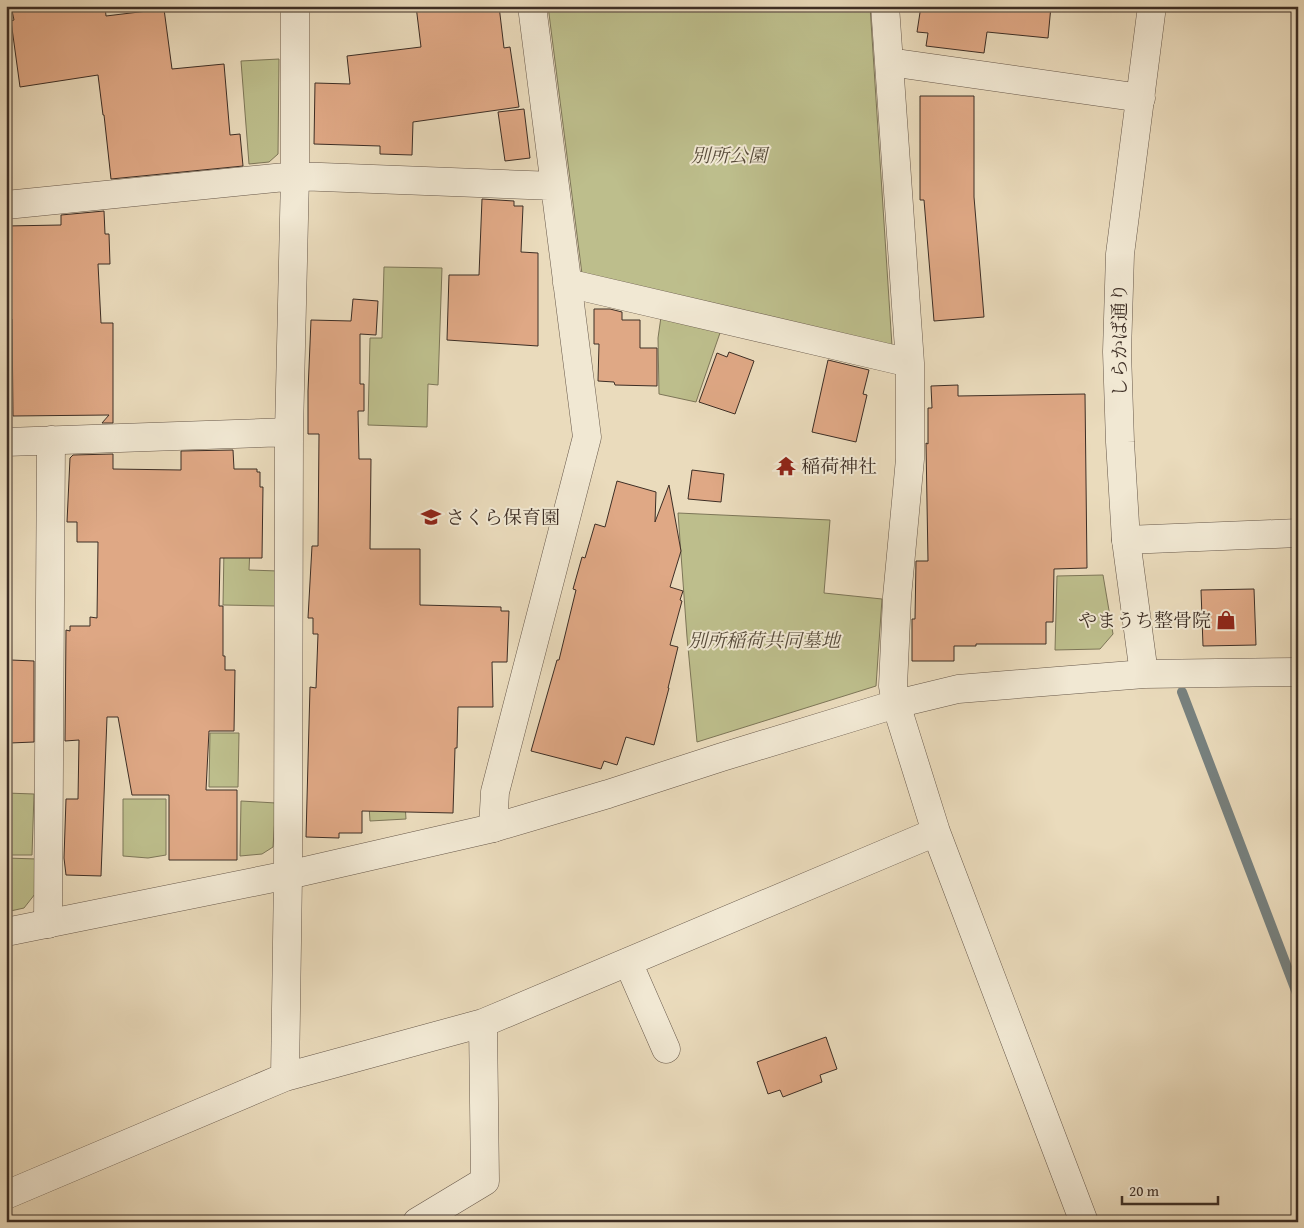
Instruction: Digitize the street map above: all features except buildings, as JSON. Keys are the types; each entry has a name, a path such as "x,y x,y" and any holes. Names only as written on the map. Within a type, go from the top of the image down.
{"street":[{"path":"285,1078 288,875 289,432 295,176 295,6"},
{"path":"493,828 495,792 587,437 532,6"},
{"path":"885,6 910,363 910,459 897,597 893,686 896,704 936,832 1084,1222"},
{"name":"しらかば通り","path":"1144,674 1126,540 1120,442 1118,352 1120,254 1152,6"},
{"path":"889,62 1141,98"},
{"path":"6,205 295,176 555,186"},
{"path":"567,283 910,363"},
{"path":"6,442 289,432"},
{"path":"48,924 51,440"},
{"path":"1126,540 1298,533"},
{"path":"6,932 288,875 493,828 896,704 958,689 1144,674 1298,672"},
{"path":"6,1195 285,1078 484,1023 936,832"},
{"path":"628,962 666,1049"},
{"path":"417,1222 485,1181 484,1023"}],"green space":[{"name":"別所公園","path":"548,6 870,6 892,346 582,274"},
{"path":"279,59 278,154 269,162 249,164 241,61"},
{"path":"384,267 442,268 438,385 428,384 427,427 368,425 370,338 382,338"},
{"path":"661,317 721,330 696,402 659,394 658,338"},
{"name":"別所稲荷共同墓地","path":"678,513 830,520 824,593 882,599 876,686 697,742"},
{"path":"224,548 250,548 249,570 278,571 277,606 223,605"},
{"path":"1103,575 1113,634 1100,649 1055,650 1057,576"},
{"path":"210,733 239,733 238,787 209,787"},
{"path":"404,789 406,819 370,821 368,790"},
{"path":"6,793 34,794 32,855 6,855"},
{"path":"123,799 166,799 166,855 148,858 123,856"},
{"path":"241,801 276,803 273,847 262,854 240,856"},
{"path":"6,858 37,859 35,894 24,908 6,912"}],"waterway":[{"path":"1182,692 1298,996"}],"place":[{"name":"稲荷神社","path":"786,466"},
{"name":"さくら保育園","path":"431,517"},
{"name":"やまうち整骨院","path":"1226,620"}]}
